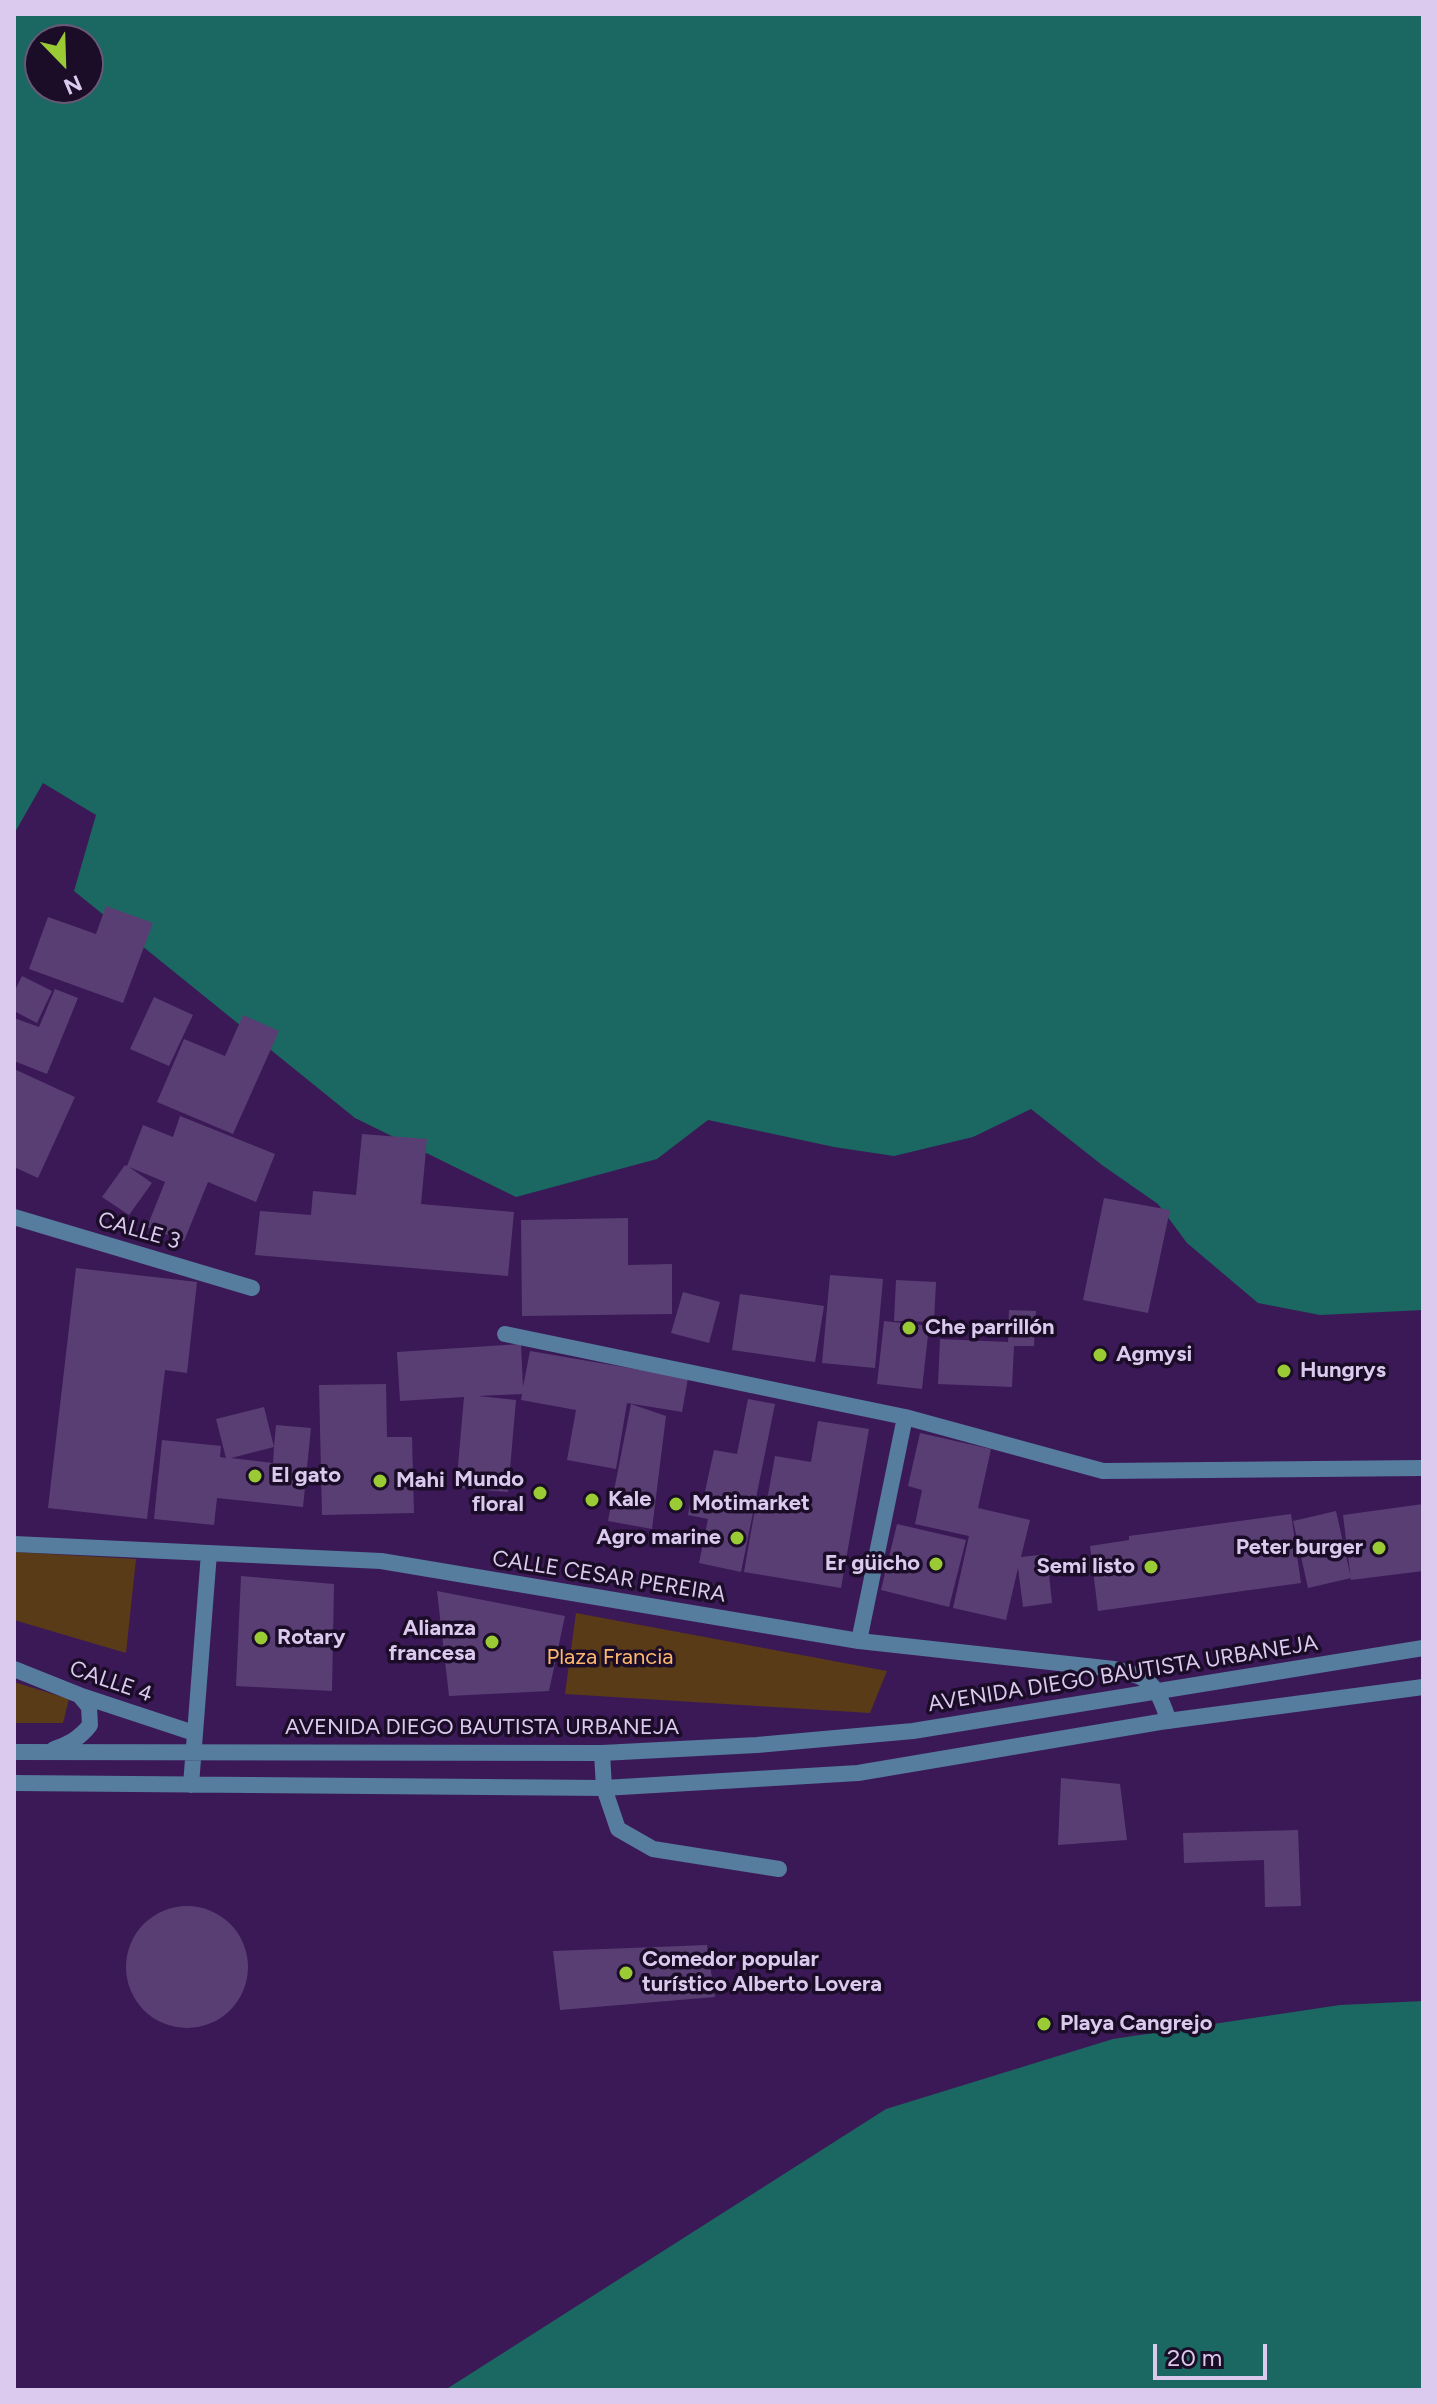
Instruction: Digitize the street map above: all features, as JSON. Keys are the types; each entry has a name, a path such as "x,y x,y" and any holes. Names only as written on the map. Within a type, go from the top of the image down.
{"street":[{"name":"CALLE 3","path":"14,1217 252,1288"},
{"path":"505,1334 905,1417 1103,1471 1423,1468"},
{"path":"859,1641 905,1417"},
{"name":"CALLE CESAR PEREIRA","path":"14,1544 381,1561 859,1641 1114,1669 1133,1673 1157,1690"},
{"path":"191,1785 209,1553"},
{"name":"AVENIDA DIEGO BAUTISTA URBANEJA","path":"14,1752 602,1753 757,1745 913,1731 1423,1648"},
{"name":"CALLE 4","path":"14,1669 79,1695 194,1733"},
{"path":"14,1783 604,1788 858,1773 1169,1721 1423,1687"},
{"path":"1157,1690 1169,1721"},
{"path":"45,1752 67,1745 90,1725 89,1707 79,1695"},
{"path":"602,1753 604,1788 618,1829 653,1849 779,1869"}],"green space":[{"path":"14,1552 136,1559 126,1653 14,1620"},
{"name":"Plaza Francia","path":"576,1613 887,1671 870,1713 565,1694"},
{"path":"14,1682 69,1699 63,1723 14,1723"}],"shaded area":[{"path":"14,14 1423,14 1423,1310 1320,1315 1258,1303 1187,1243 1158,1204 1031,1109 973,1137 894,1156 834,1147 708,1120 657,1159 516,1197 355,1118 74,891 96,815 43,783 14,834"},
{"path":"1423,2001 1423,2390 445,2390 886,2109 1113,2039 1340,2005"}],"building":[{"path":"106,906 153,923 123,1003 29,969 48,917 96,934"},
{"path":"22,976 52,991 37,1023 14,1011 14,992"},
{"path":"55,989 78,998 47,1074 14,1061 14,1018 39,1027"},
{"path":"154,997 193,1015 169,1066 130,1049"},
{"path":"243,1015 279,1031 233,1134 157,1102 184,1039 225,1056"},
{"path":"14,1069 75,1097 38,1178 14,1167"},
{"path":"180,1116 275,1154 256,1202 208,1182 184,1241 147,1227 165,1182 129,1167 152,1183 129,1215 102,1197 127,1166 143,1125 173,1137"},
{"path":"362,1134 427,1139 421,1204 514,1212 508,1276 255,1255 260,1211 311,1215 313,1191 356,1195"},
{"path":"1104,1198 1170,1210 1148,1313 1083,1300"},
{"path":"628,1218 628,1265 672,1264 672,1314 522,1316 521,1220"},
{"path":"76,1268 197,1282 187,1373 165,1370 147,1519 48,1508"},
{"path":"830,1275 883,1279 875,1368 822,1363"},
{"path":"896,1280 936,1282 934,1322 894,1321"},
{"path":"683,1292 720,1302 709,1343 671,1333"},
{"path":"740,1294 824,1306 815,1362 732,1350"},
{"path":"1009,1310 1036,1311 1034,1346 1014,1346 1012,1387 938,1384 940,1339 1008,1342"},
{"path":"884,1321 929,1326 922,1389 877,1384"},
{"path":"521,1344 523,1387 530,1351 688,1378 682,1412 627,1403 616,1469 567,1460 576,1410 521,1400 522,1394 478,1396 516,1400 508,1492 456,1488 464,1397 400,1401 397,1352"},
{"path":"386,1384 387,1437 412,1437 414,1513 322,1515 319,1385"},
{"path":"748,1399 775,1404 741,1572 699,1563 708,1519 688,1515 692,1493 704,1496 714,1450 737,1454"},
{"path":"631,1404 666,1416 652,1529 608,1521"},
{"path":"264,1407 274,1447 276,1425 311,1428 303,1507 217,1498 214,1525 154,1519 162,1440 221,1446 220,1457 226,1458 216,1419","holes":["274,1447 273,1463 231,1458"]},
{"path":"818,1421 869,1429 841,1588 744,1572 755,1509 765,1511 775,1456 811,1462"},
{"path":"920,1433 991,1449 978,1508 1030,1520 1021,1557 1047,1554 1052,1603 1023,1607 1018,1568 1006,1620 953,1608 969,1536 915,1524 922,1490 908,1486"},
{"path":"1423,1504 1423,1571 1351,1580 1343,1515"},
{"path":"1336,1511 1351,1578 1308,1588 1293,1521"},
{"path":"1291,1514 1301,1583 1098,1611 1090,1546 1129,1540 1129,1536"},
{"path":"897,1524 966,1540 949,1607 881,1590"},
{"path":"241,1576 334,1584 332,1691 236,1686"},
{"path":"437,1591 565,1616 549,1691 449,1696"},
{"path":"1061,1778 1120,1784 1127,1840 1058,1845"},
{"path":"1298,1830 1301,1906 1265,1907 1264,1860 1184,1863 1183,1833"},
{"path":"187,1906 210,1911 230,1924 243,1944 248,1967 243,1990 230,2010 210,2023 187,2028 164,2023 144,2010 131,1990 126,1967 131,1944 144,1924 164,1911"},
{"path":"707,1945 715,1997 560,2010 553,1951"}],"place":[{"name":"Che parrillón","path":"909,1328"},
{"name":"Agmysi","path":"1100,1355"},
{"name":"Hungrys","path":"1284,1371"},
{"name":"El gato","path":"255,1476"},
{"name":"Mahi","path":"380,1481"},
{"name":"Mundo floral","path":"540,1493"},
{"name":"Kale","path":"592,1500"},
{"name":"Motimarket","path":"676,1504"},
{"name":"Agro marine","path":"737,1538"},
{"name":"Peter burger","path":"1379,1548"},
{"name":"Er güicho","path":"936,1564"},
{"name":"Semi listo","path":"1151,1567"},
{"name":"Rotary","path":"261,1638"},
{"name":"Alianza francesa","path":"492,1642"},
{"name":"Comedor popular turístico Alberto Lovera","path":"626,1973"},
{"name":"Playa Cangrejo","path":"1044,2024"}]}
